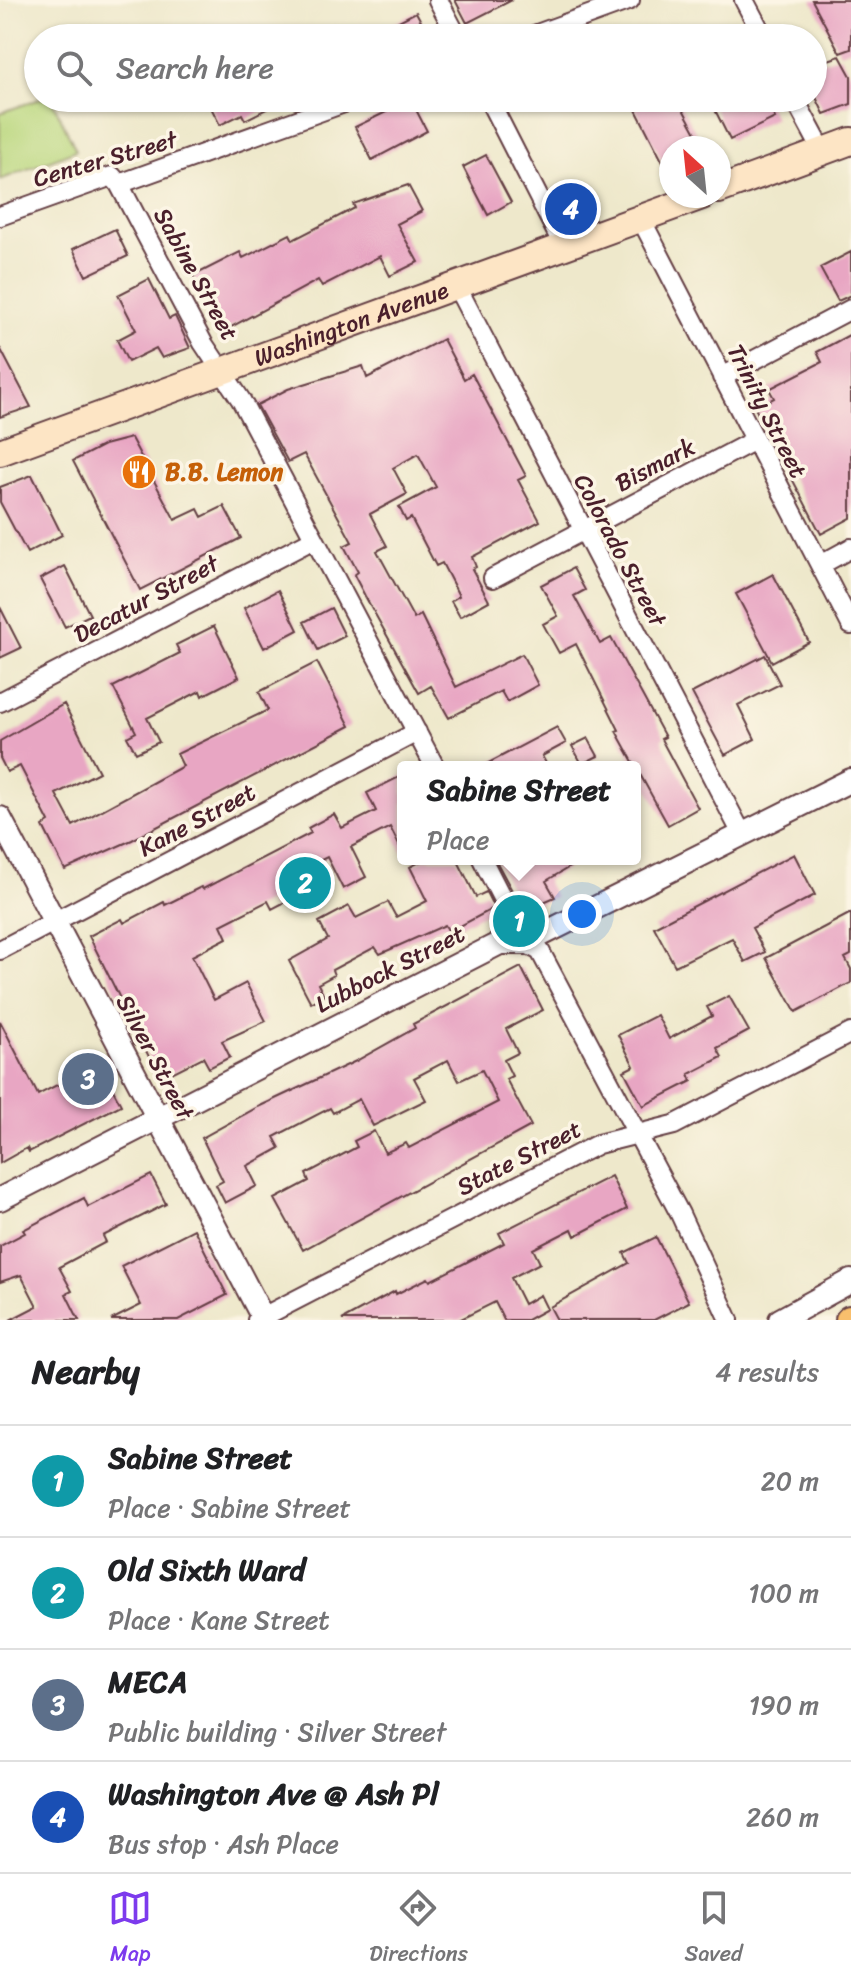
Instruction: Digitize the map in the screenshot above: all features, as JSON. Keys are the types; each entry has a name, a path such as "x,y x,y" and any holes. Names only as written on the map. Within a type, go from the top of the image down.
{"main road":[{"path":"731,186 851,141"},
{"name":"Washington Avenue","path":"0,452 670,208"}],"street":[{"path":"438,0 451,24"},
{"path":"564,24 630,0"},
{"path":"744,0 757,24"},
{"name":"Center Street","path":"0,216 112,176 119,184 319,112"},
{"path":"495,112 564,247"},
{"path":"802,112 823,152"},
{"name":"Sabine Street","path":"119,184 203,343 224,370 432,761"},
{"name":"Trinity Street","path":"641,219 851,625"},
{"name":"Colorado Street","path":"457,287 742,834"},
{"path":"722,377 851,309"},
{"name":"Bismark","path":"493,578 755,440"},
{"name":"Decatur Street","path":"0,702 314,539"},
{"path":"820,565 851,548"},
{"name":"Kane Street","path":"0,950 417,732"},
{"name":"Lubbock Street","path":"0,1199 500,943 525,943 851,780"},
{"name":"Silver Street","path":"0,818 261,1319"},
{"path":"485,865 525,943 540,951 680,1214 729,1320"},
{"name":"State Street","path":"261,1319 598,1144 674,1125 851,1033"},
{"path":"780,1320 851,1281"}],"green space":[{"path":"24,104 24,112 58,112 76,150 0,180 0,113"}],"building":[{"path":"455,0 512,0 467,23"},
{"path":"812,0 851,0 851,49 840,53"},
{"path":"416,12 422,24 393,24"},
{"path":"840,56 851,76 851,104 824,114 827,112 827,60"},
{"path":"213,112 261,112 245,120 242,114 220,125"},
{"path":"386,112 417,112 427,131 372,160 355,127"},
{"path":"637,112 685,112 698,136 659,136 659,155"},
{"path":"716,112 772,112 775,118 731,140"},
{"path":"486,155 511,202 488,215 463,167"},
{"path":"408,185 422,211 397,224 418,262 390,276 380,256 322,286 318,280 222,332 193,276 240,252 243,258 290,234 293,240 355,208 353,204"},
{"path":"115,229 128,256 86,276 73,249"},
{"path":"851,252 851,295 838,301 820,268"},
{"path":"149,279 169,319 175,316 190,348 162,358 156,348 128,362 117,340 136,330 118,295"},
{"path":"851,334 851,518 821,534 755,408 774,398 769,389 822,362 817,352"},
{"path":"443,339 464,379 472,374 526,476 518,480 540,521 472,557 476,567 472,569 489,601 460,617 451,601 459,596 442,563 436,566 411,518 406,521 399,507 436,487 418,454 393,468 407,494 370,514 387,546 377,551 414,619 421,615 456,687 522,654 538,685 507,702 501,691 449,718 431,686 419,693 365,596 354,575 358,572 344,546 352,542 304,454 288,462 257,405 288,389 363,366 367,378"},
{"path":"0,348 31,407 0,417"},
{"path":"131,438 175,520 198,509 202,517 224,506 241,538 140,590 73,461 104,445"},
{"path":"32,475 62,535 27,553 0,502 0,487"},
{"path":"65,566 90,615 65,627 40,579"},
{"path":"573,568 585,590 574,596 600,644 611,638 665,737 661,739 698,808 668,825 641,776 641,761 633,761 576,644 559,653 543,624 558,616 541,585"},
{"path":"773,574 809,642 772,662 736,594"},
{"path":"278,590 298,630 264,648 244,608"},
{"path":"0,607 21,648 0,658"},
{"path":"331,608 345,636 318,650 304,622"},
{"path":"214,626 239,677 202,696 200,691 147,718 159,742 136,753 127,737 136,732 113,687 180,653 176,645"},
{"path":"765,655 780,684 738,705 755,739 725,755 692,693"},
{"path":"317,662 350,726 132,840 65,870 43,826 49,822 20,766 7,772 0,758 0,741 64,704 99,772 56,794 73,826 183,766 177,754 268,710 259,692"},
{"path":"557,727 566,743 542,756 545,761 492,761"},
{"path":"588,738 598,756 580,761 572,746"},
{"path":"397,778 397,841 390,827 351,847 366,877 343,889 327,857 279,881 289,900 272,909 268,901 221,925 227,938 192,956 214,1000 246,983 266,1021 222,1041 230,1057 209,1068 203,1057 160,1079 89,936 122,919 124,923 164,902 165,905 201,887 203,889 311,833 308,828 334,814 342,828 376,811 367,793"},
{"path":"794,854 815,895 752,928 765,952 745,962 732,938 675,966 654,927"},
{"path":"460,865 476,897 486,892 494,908 449,932 445,925 380,954 375,947 332,970 334,975 318,984 324,996 311,1003 289,961 328,939 319,922 349,906 356,918 388,902 396,917 427,901 410,867"},
{"path":"498,865 573,865 546,881 555,897 523,911"},
{"path":"851,913 851,955 845,958 851,969 851,983 796,1012 766,958"},
{"path":"521,967 543,1010 506,1029 518,1053 504,1060 512,1076 506,1079 531,1126 303,1250 275,1199 309,1181 306,1174 357,1147 354,1141 374,1131 385,1153 406,1143 409,1148 498,1102 482,1070 459,1081 448,1060 414,1078 426,1100 373,1126 359,1099 333,1113 330,1108 274,1137 280,1148 247,1166 257,1186 225,1203 216,1185 223,1181 202,1138 258,1107 356,1061 415,1028 413,1024"},
{"path":"729,996 749,1031 717,1048 722,1057 689,1074 692,1081 643,1106 624,1071 634,1066 618,1035 657,1015 669,1039 712,1016 707,1007"},
{"path":"0,1021 38,1095 99,1063 121,1105 29,1152 27,1148 0,1163"},
{"path":"151,1175 166,1204 103,1236 106,1242 59,1267 72,1291 66,1294 79,1320 10,1320 37,1306 21,1275 0,1282 0,1246 25,1233 23,1230 84,1198 88,1207"},
{"path":"611,1176 627,1209 575,1236 572,1229 533,1249 540,1263 511,1278 524,1304 540,1295 547,1309 527,1320 504,1320 495,1302 459,1320 342,1320 395,1291 396,1294 428,1278 430,1281 504,1243 499,1233"},
{"path":"194,1229 227,1295 178,1320 111,1320 141,1305 121,1266"},
{"path":"656,1237 689,1302 654,1320 557,1320 550,1307 629,1263 624,1253"}],"place":[{"name":"Washington Ave @ Ash Pl","path":"571,209"},
{"name":"B.B. Lemon","path":"139,472"},
{"name":"Old Sixth Ward","path":"305,883"},
{"name":"Sabine Street","path":"519,921"},
{"name":"MECA","path":"88,1079"}]}
